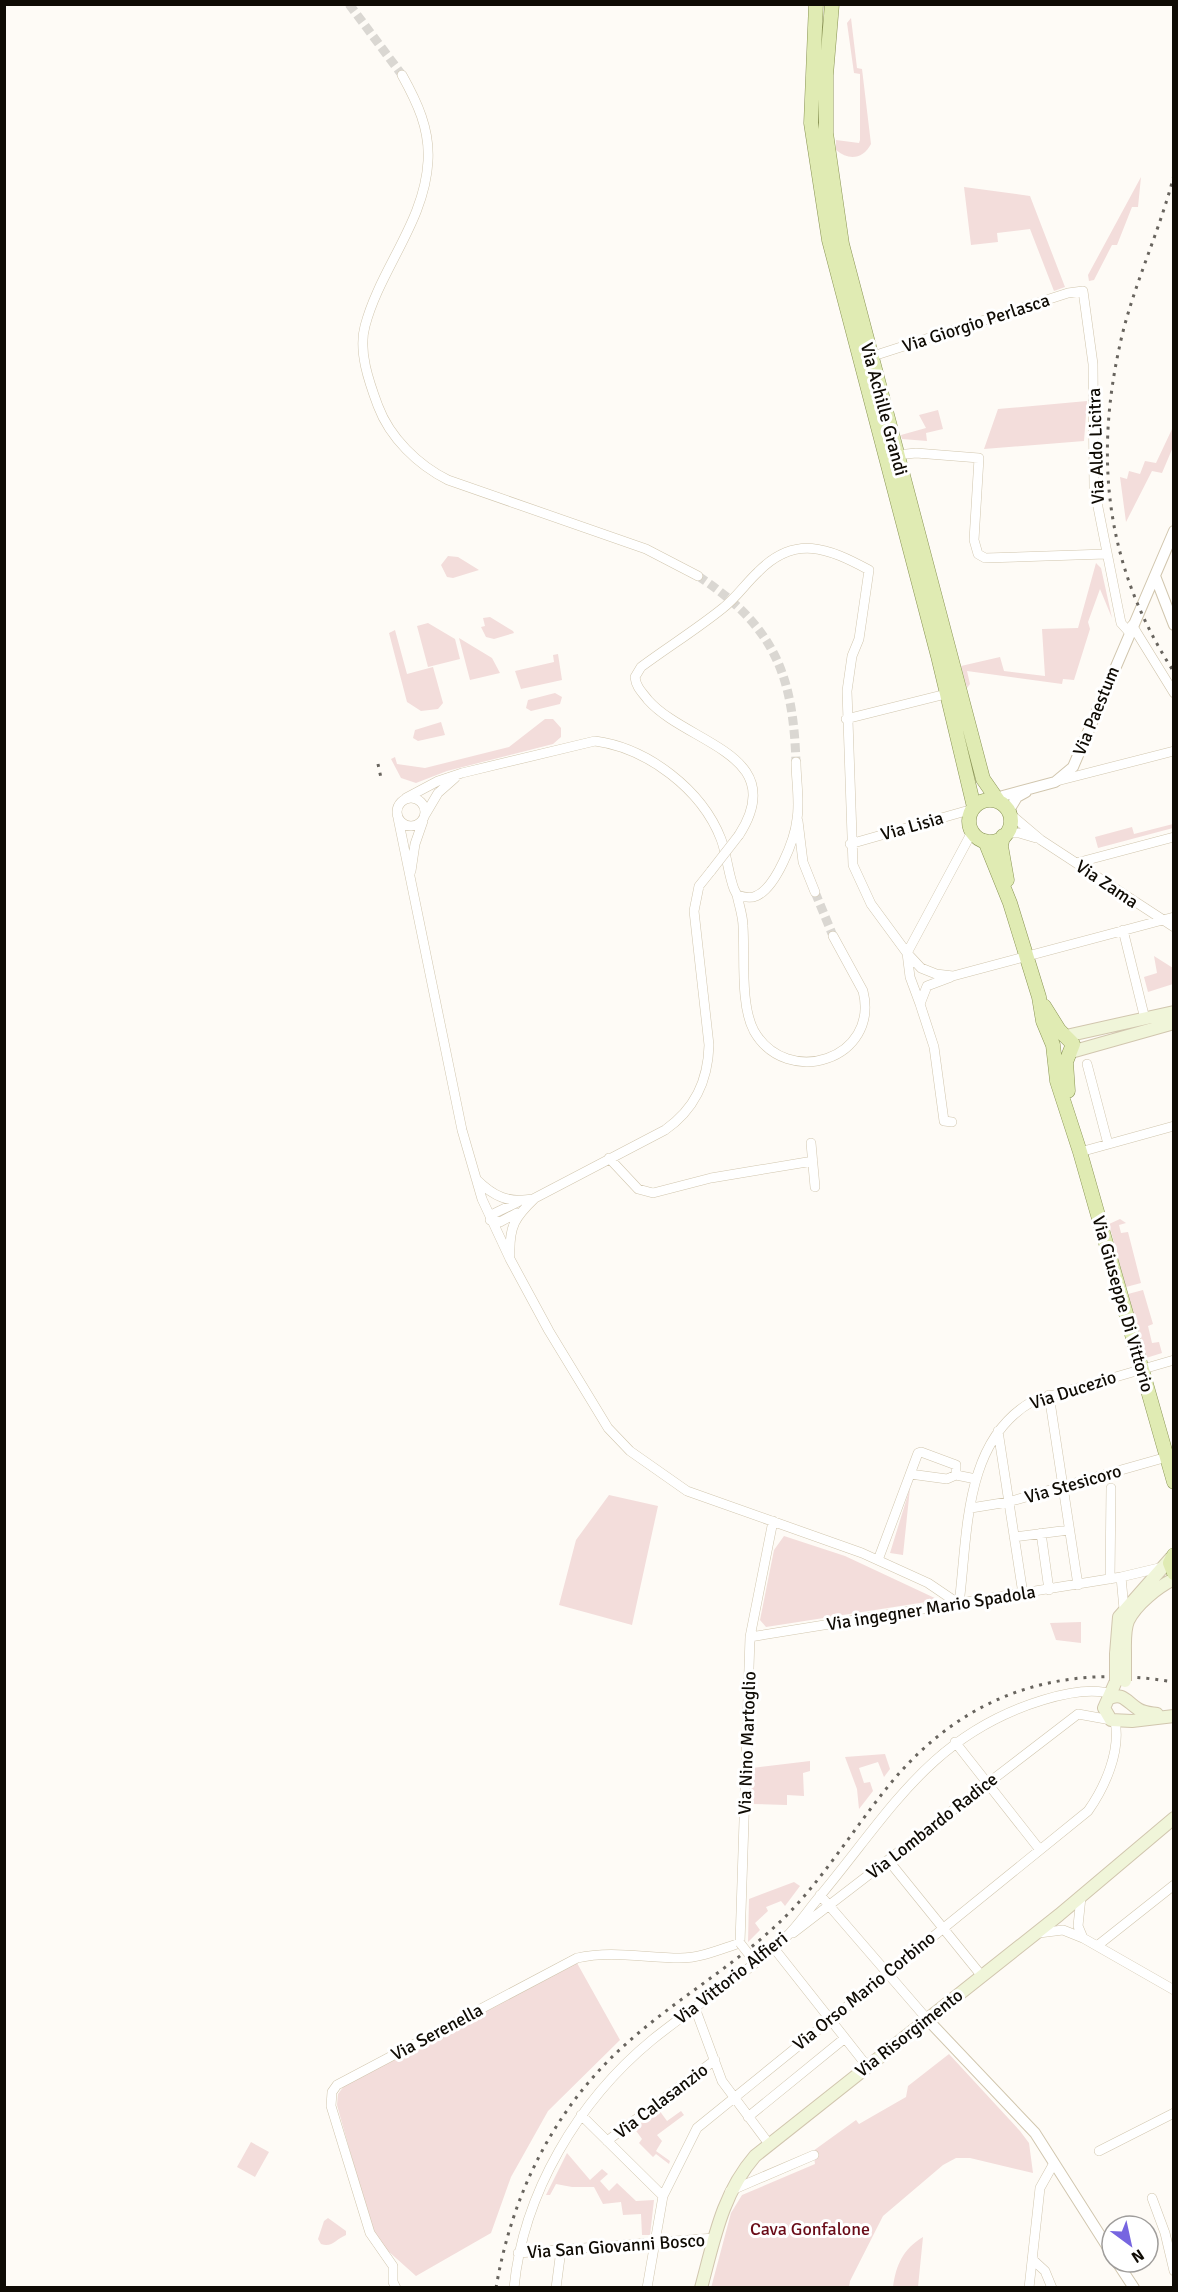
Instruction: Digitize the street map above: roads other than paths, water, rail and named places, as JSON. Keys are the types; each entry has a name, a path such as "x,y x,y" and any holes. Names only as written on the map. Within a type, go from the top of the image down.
{"main road":[{"name":"Via Achille Grandi","path":"816,4 810,98 817,168 829,240 946,694 973,808"},
{"name":"Via Achille Grandi","path":"817,168 816,86 821,4"},
{"name":"Via Achille Grandi","path":"832,4 825,93 829,163 842,244 983,779 1000,805"},
{"path":"1010,903 1001,846 1010,824 1000,805 973,808 969,820 972,832 985,841 1010,903 1053,1046 1054,1068 1073,1126"},
{"path":"985,841 1004,835"},
{"path":"1039,997 1072,1041 1065,1073 1073,1126"},
{"path":"1053,1046 1058,1036 1173,1012"},
{"path":"1053,1046 1060,1055 1173,1023"},
{"name":"Via Giuseppe Di Vittorio","path":"1073,1126 1142,1368 1170,1456 1173,1482"},
{"path":"1121,1654 1117,1627 1124,1609 1170,1563"},
{"path":"1116,1721 1104,1708 1118,1697 1121,1654 1126,1629 1132,1615 1159,1587 1173,1579"},
{"path":"1118,1697 1142,1711 1171,1716"},
{"path":"1116,1721 1130,1712 1118,1697"},
{"path":"1116,1721 1171,1716"},
{"name":"Via Risorgimento","path":"701,2288 714,2238 730,2191 739,2174 769,2144 1059,1915 1173,1818"}],"street":[{"path":"402,75 424,119 429,159 419,205 385,275 364,327 365,361 383,419 405,448 431,471 448,480 646,549 698,576"},
{"name":"Via Giorgio Perlasca","path":"870,357 1068,293 1083,291"},
{"name":"Via Aldo Licitra","path":"1083,291 1093,364 1094,487 1121,623 1130,628 1173,693"},
{"path":"897,455 916,453 979,458 974,540 978,554 985,558 1106,554"},
{"name":"Via Paestum","path":"1055,782 1066,774 1077,760 1130,628 1173,531"},
{"path":"490,1220 500,1222 520,1212 535,1198 665,1130 680,1120 699,1093 705,1079 709,1045 694,911 699,886 739,835 751,806 750,776 733,756 659,712 637,687 635,677 642,667 724,607 760,569 787,551 808,546 836,554 869,570 859,639 852,656 847,691 850,844 853,865 872,904 907,954 921,968 936,974 953,976"},
{"path":"1155,576 1173,625"},
{"path":"846,719 946,694"},
{"path":"833,936 863,991 865,1000 863,1023 854,1040 834,1057 816,1062 787,1059 767,1047 750,1023 743,924 722,841 711,818 695,796 677,779 615,744 595,741 462,773 438,781 406,798 397,809 462,1130 475,1178 490,1220 510,1258 549,1331 603,1419 630,1451 687,1491 878,1560 928,1583 959,1604"},
{"path":"1000,805 1032,788 1173,751"},
{"path":"796,762 797,819 803,862 815,892"},
{"path":"398,818 410,826 424,818 438,793 462,773"},
{"path":"1000,805 1032,788"},
{"path":"406,798 419,800 425,807 412,861 411,886"},
{"path":"1000,805 1041,840"},
{"name":"Via Lisia","path":"850,844 973,808"},
{"path":"737,895 756,896 772,882 786,856 797,819"},
{"path":"952,1122 944,1120 934,1047 910,976 907,954 972,832"},
{"path":"1004,835 1019,833 1041,840"},
{"path":"1076,863 1173,837"},
{"name":"Via Zama","path":"1041,840 1173,927"},
{"path":"920,1004 927,986 953,976 1173,917"},
{"path":"1123,930 1145,1019"},
{"path":"1087,1064 1108,1144"},
{"path":"1080,1152 1173,1126"},
{"path":"812,1143 814,1186"},
{"path":"609,1158 638,1189 653,1193 711,1178 813,1161"},
{"path":"475,1178 491,1195 518,1202"},
{"path":"490,1220 495,1213 518,1202 535,1198"},
{"path":"510,1258 509,1235 520,1212"},
{"name":"Via Ducezio","path":"959,1604 975,1479 988,1447 998,1431 1024,1406 1049,1395 1173,1360"},
{"path":"1049,1395 1078,1585"},
{"path":"998,1431 1023,1594"},
{"path":"878,1560 920,1452 956,1465 956,1475"},
{"name":"Via Stesicoro","path":"971,1508 1008,1502 1170,1456"},
{"path":"910,1474 946,1479 956,1475 975,1479"},
{"path":"1111,1488 1115,1578 1124,1609"},
{"name":"Via Nino Martoglio","path":"740,1943 750,1637 773,1521"},
{"path":"1014,1537 1069,1530"},
{"path":"1041,1533 1049,1590"},
{"name":"Via ingegner Mario Spadola","path":"750,1637 1078,1585 1170,1563"},
{"name":"Via Vittorio Alfieri","path":"514,2288 518,2253 537,2198 581,2115 624,2066 652,2040 786,1937 908,1784 955,1742 985,1724 1023,1706 1073,1694 1118,1697"},
{"name":"Via Lombardo Radice","path":"786,1937 830,1906 1078,1714 1116,1721"},
{"name":"Via Orso Mario Corbino","path":"647,2288 663,2196 697,2128 732,2097 1088,1811 1094,1802 1116,1745 1116,1721"},
{"path":"955,1742 1040,1850"},
{"path":"888,1860 981,1975"},
{"path":"832,1882 830,1888 835,1895 844,1894"},
{"path":"1097,1946 1173,1885"},
{"path":"820,1895 927,2019 1035,2133 1100,2235"},
{"path":"1078,1926 1081,1897"},
{"path":"1063,1930 1059,1915 1066,1916 1078,1926 1083,1938"},
{"path":"1032,1936 1047,1930 1063,1930 1083,1938 1172,1988"},
{"path":"740,1943 754,1962"},
{"name":"Via Serenella","path":"394,2284 393,2266 370,2234 331,2106 332,2092 337,2085 577,1958 613,1953 682,1958 700,1956 740,1943"},
{"path":"773,1947 867,2066"},
{"path":"695,2008 722,2081 769,2144"},
{"path":"748,2117 845,2038"},
{"name":"Via Calasanzio","path":"607,2141 715,2060"},
{"path":"1099,2151 1173,2113"},
{"path":"581,2115 663,2196"},
{"path":"730,2191 814,2155"},
{"path":"1029,2288 1040,2188 1054,2163"},
{"path":"1152,2198 1165,2233 1173,2271"},
{"name":"Via San Giovanni Bosco","path":"518,2253 714,2238"},
{"path":"556,2288 561,2250"},
{"path":"1033,2255 1045,2271 1052,2288"},
{"path":"1125,2274 1134,2288"}],"tunnel":[{"path":"349,4 402,75"},
{"path":"698,576 745,614 762,634 774,655 784,678 790,703 796,762"},
{"path":"815,892 833,936"}],"railway":[{"path":"1174,175 1124,327 1111,392 1108,434 1108,476 1112,516 1121,556 1134,595 1152,634 1174,672"},
{"path":"378,764 381,778"},
{"path":"496,2288 503,2253 525,2186 540,2154 578,2095 627,2043 766,1935 799,1903 890,1784 919,1753 950,1727 983,1707 1017,1692 1054,1682 1092,1677 1132,1677 1174,1682"}],"park label":[{"name":"Cava Gonfalone","path":"810,2229"}]}
